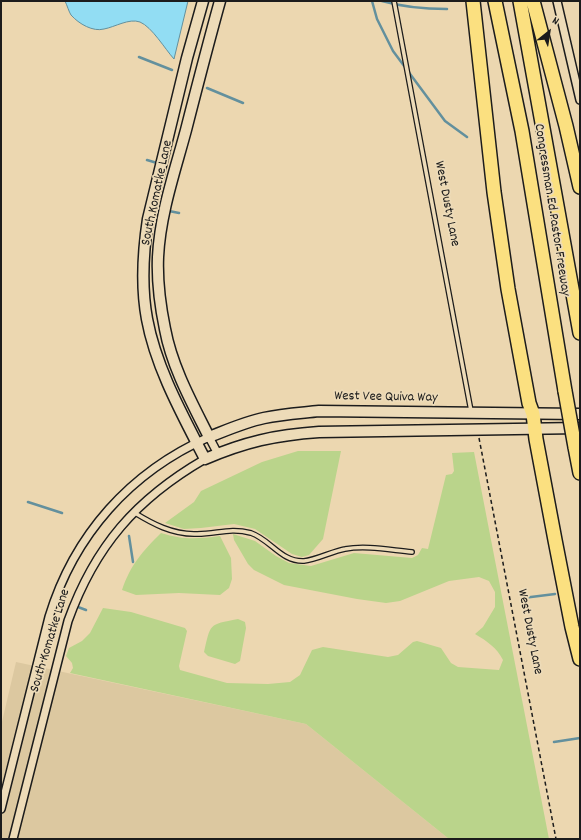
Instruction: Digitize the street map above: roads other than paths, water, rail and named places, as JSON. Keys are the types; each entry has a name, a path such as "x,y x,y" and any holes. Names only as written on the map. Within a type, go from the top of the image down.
{"highway":[{"path":"473,1 494,185 508,289 529,403 533,414 536,439 556,548 580,659"},
{"name":"Congressman Ed Pastor Freeway","path":"495,1 522,131 580,473"},
{"name":"Congressman Ed Pastor Freeway","path":"520,1 580,333"},
{"path":"533,1 566,126 580,187"}],"street":[{"name":"South Komatke Lane","path":"1,808 49,617 63,578 104,514 129,488 159,465 197,443 180,409 155,351 147,320 144,261 148,220 187,58 203,1"},
{"name":"South Komatke Lane","path":"13,839 68,621 84,581 99,555 134,512 170,481 218,454 178,370 169,347 160,296 158,255 171,184 220,1"},
{"path":"557,1 580,100"},
{"name":"West Vee Quiva Way","path":"197,443 250,422 264,418 292,414 319,412 580,414"},
{"path":"218,454 256,441 293,434 319,432 580,428"},
{"path":"197,443 205,460"}],"lane":[{"name":"West Dusty Lane","path":"394,1 471,413"},
{"path":"134,512 163,528 182,533 195,534 229,530 252,534 264,540 282,554 294,560 304,561 345,549 358,548 412,552"}],"water":[{"path":"65,1 188,1 174,59 154,33 140,22 131,21 100,30 91,28 82,24 71,15"}],"waterway":[{"path":"372,1 377,19 393,51 445,121 467,137"},
{"path":"382,1 414,7 447,9"},
{"path":"139,57 172,70"},
{"path":"207,88 243,103"},
{"path":"147,160 157,163"},
{"path":"169,211 179,213"},
{"path":"28,502 62,513"},
{"path":"129,536 133,562"},
{"path":"523,598 555,594"},
{"path":"78,607 86,610"},
{"path":"554,742 580,738"}]}
